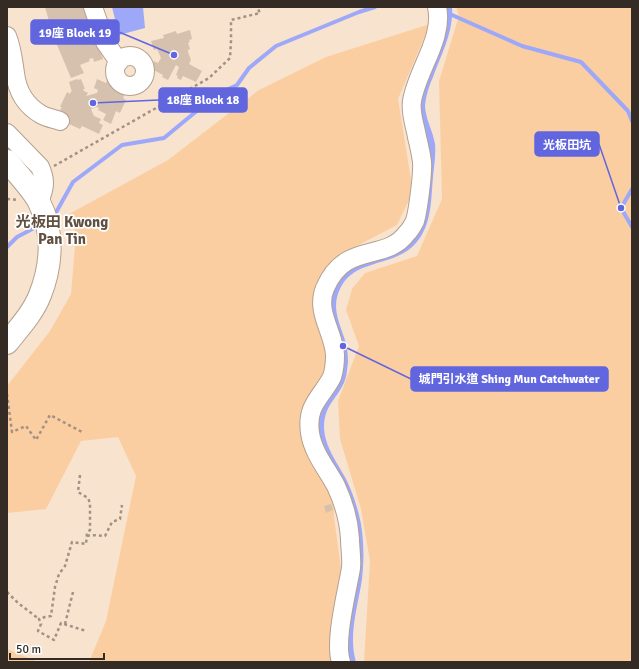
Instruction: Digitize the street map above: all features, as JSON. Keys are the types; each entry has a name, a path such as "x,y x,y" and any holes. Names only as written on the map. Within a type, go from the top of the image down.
{"main road":[{"path":"7,161 42,210 50,241 49,264 40,296 27,318 7,343"}],"lane":[{"path":"93,7 105,42 119,62"},
{"path":"341,662 339,639 351,565 350,530 336,486 318,456 310,432 311,411 315,401 333,376 335,356 333,342 324,315 322,298 331,276 341,264 352,258 388,247 407,234 415,221 418,210 422,164 412,118 411,102 438,30 439,15 437,7"},
{"path":"7,36 13,57 19,92 29,106 44,116 60,121"},
{"path":"7,133 40,167 44,179 42,210"}],"path":[{"path":"42,172 209,78 230,58 230,20 260,13 257,7"},
{"path":"7,394 12,432 26,426 36,440 50,414 84,433"},
{"path":"39,619 45,616 51,616 55,587 59,574 65,566 72,542 86,544 86,536 90,530 90,503 88,498 78,492 80,475"},
{"path":"86,536 92,534 105,536 112,522 120,519 122,505"},
{"path":"7,592 18,603 39,619 41,624 38,631 54,640 61,623 86,631"},
{"path":"65,624 73,592"}],"shaded area":[{"path":"456,7 632,7 632,662 364,662 370,561 361,509 340,439 338,401 359,346 346,310 352,289 365,273 417,256 442,199 439,81 459,16"},
{"path":"430,24 398,99 413,192 397,225 353,248 323,274 327,356 325,372 310,401 334,493 334,517 341,569 335,630 335,662 89,662 106,621 136,476 118,437 81,441 46,509 7,513 7,386 50,331 71,294 76,234 69,214 168,160 259,90 326,57"},
{"path":"7,649 38,662 7,662"}],"water":[{"path":"112,7 143,7 145,28 119,35"},
{"path":"441,7 452,7 452,16 449,34 425,101 426,115 435,144 431,203 428,220 421,236 407,251 396,257 363,268 345,280 339,291 336,303 337,315 347,346 347,374 342,386 329,406 324,426 326,440 346,479 355,501 363,538 362,579 353,631 356,662 346,662 353,567 333,474 314,423 329,389 326,311 335,277 412,232 416,106"}],"building":[{"path":"45,7 85,7 103,59 94,62 93,58 89,59 90,61 80,65 84,73 71,78 55,40 68,35 70,40 81,36 76,21 64,25 66,32 53,35"},
{"path":"190,30 192,39 189,40 190,42 188,43 190,49 188,52 191,60 189,64 202,71 196,82 183,76 181,80 177,78 178,76 176,75 179,67 176,65 168,80 162,77 163,75 150,68 154,61 158,63 161,58 157,49 154,50 151,41 164,38 163,35 176,31 177,34"},
{"path":"81,79 85,89 83,89 84,91 88,93 86,96 97,93 98,90 94,88 97,79 106,83 108,79 116,83 117,81 128,86 123,98 126,100 120,113 116,111 111,124 103,120 106,114 98,110 99,108 97,107 91,109 94,116 101,119 99,123 103,125 99,134 82,126 80,129 67,123 61,116 63,112 60,110 62,107 60,107 67,92 70,94 71,91 72,92 69,82"},
{"path":"331,504 333,510 326,513 324,506"}],"waterway":[{"path":"54,216 73,182 122,145 164,138 216,95 237,85 249,68 276,46 359,12 375,7"},
{"path":"452,15 522,46 581,62 628,111 632,121"},
{"path":"632,189 621,208 632,227"},
{"path":"7,247 17,237 40,225"}],"place":[{"name":"19座 Block 19","path":"174,55"},
{"name":"18座 Block 18","path":"93,103"},
{"name":"光板田坑","path":"621,208"},
{"name":"城門引水道 Shing Mun Catchwater","path":"343,346"}],"district":[{"name":"光板田 Kwong Pan Tin","path":"62,230"}]}
